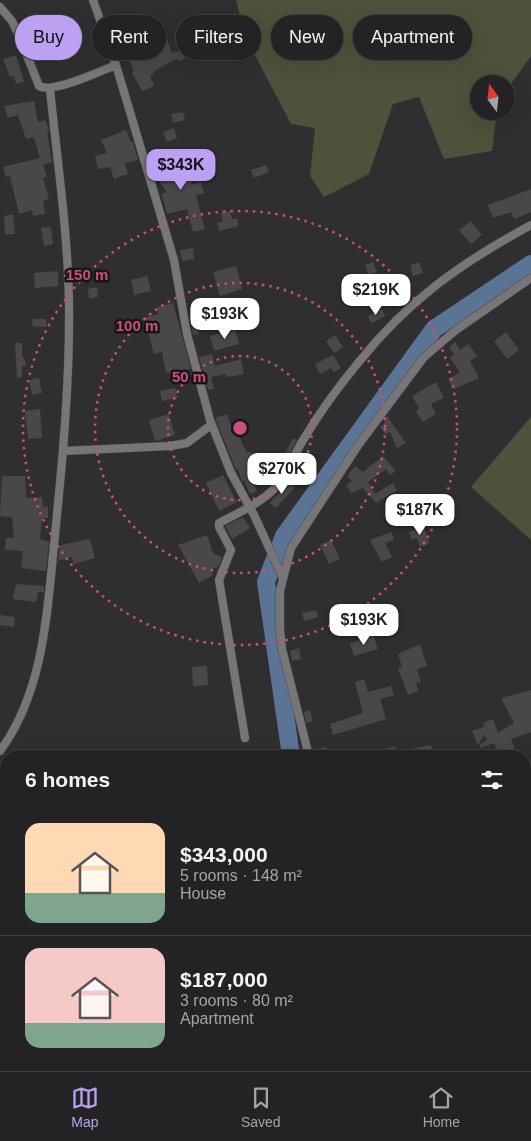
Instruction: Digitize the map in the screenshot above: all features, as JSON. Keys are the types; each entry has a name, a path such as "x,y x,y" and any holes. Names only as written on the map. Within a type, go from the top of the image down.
{"street":[{"path":"93,0 116,65 174,260 187,334 212,424 231,473 262,531 281,573"},
{"path":"0,7 18,33 39,86 50,89 116,65"},
{"path":"1,750 17,727 30,689 44,637 63,451 69,306 68,270 50,89"},
{"path":"245,738 219,580 231,550 219,527 219,523 250,508 272,490 282,478 305,436 358,363 410,305 482,252 531,225"},
{"path":"307,750 282,649 279,605 281,573 291,548 359,444 424,357 456,330 531,278"},
{"path":"63,451 170,446 188,443 212,424"}],"green space":[{"path":"236,0 531,0 531,56 515,78 515,75 470,75 470,120 496,120 492,151 444,159 419,97 393,104 369,174 324,197 310,176 315,128 291,124 258,60 261,60 261,15 240,15"},
{"path":"531,417 531,540 471,487"}],"building":[{"path":"166,37 172,53 176,52 176,59 153,72 154,74 150,76 154,86 142,91 132,73 134,72 130,60 166,60"},
{"path":"15,55 24,82 16,84 14,76 10,77 3,59"},
{"path":"34,101 38,122 45,120 49,130 47,132 52,162 43,165 47,177 43,178 49,199 43,201 45,214 33,216 32,210 19,214 10,176 6,177 3,167 40,158 34,137 26,139 18,115 8,118 4,106"},
{"path":"183,112 185,120 173,123 171,114"},
{"path":"174,128 177,138 167,142 163,132"},
{"path":"126,130 131,142 133,142 138,160 125,163 128,174 114,179 110,167 98,169 95,156 107,153 101,140"},
{"path":"180,157 184,169 195,166 191,185 201,182 204,193 196,195 205,229 193,232 187,209 167,214 162,194 166,192 157,177 160,176 157,165"},
{"path":"266,165 269,172 254,178 251,170"},
{"path":"531,189 531,212 514,219 511,212 493,218 488,205"},
{"path":"230,211 232,219 237,218 239,226 219,231 217,223 223,221 221,213"},
{"path":"13,214 15,234 5,234 4,216"},
{"path":"471,221 482,235 471,244 459,230"},
{"path":"51,227 53,244 44,246 41,228"},
{"path":"193,248 194,259 182,261 180,250"},
{"path":"373,262 377,272 369,275 365,265"},
{"path":"419,262 423,273 413,276 410,265"},
{"path":"236,266 242,289 220,296 213,272"},
{"path":"58,271 58,286 35,288 34,273"},
{"path":"147,276 151,291 134,295 131,280"},
{"path":"402,286 406,293 387,302 381,292 388,289 389,292"},
{"path":"97,287 98,297 89,299 88,289"},
{"path":"216,298 218,307 205,310 202,302"},
{"path":"173,303 191,369 166,373 162,352 154,354 144,318 159,314 157,307"},
{"path":"382,309 385,316 371,323 368,316"},
{"path":"195,316 199,334 193,335 190,317"},
{"path":"33,319 46,319 46,327 32,326"},
{"path":"235,329 239,344 214,351 210,336"},
{"path":"506,332 519,350 507,359 494,341"},
{"path":"335,335 343,347 334,353 326,341"},
{"path":"455,342 460,350 468,344 477,356 470,361 479,378 454,389 448,379 460,372 450,358 454,354 449,347"},
{"path":"15,343 22,343 22,357 24,357 26,366 22,366 22,377 17,378"},
{"path":"212,354 215,366 241,359 244,374 227,377 226,374 211,377 214,389 208,390 199,357"},
{"path":"333,355 341,368 334,372 331,368 320,374 315,364"},
{"path":"39,378 42,393 32,395 29,380"},
{"path":"436,382 444,398 431,404 436,414 423,422 416,412 419,408 412,396"},
{"path":"175,388 177,398 162,401 160,391"},
{"path":"40,409 42,438 28,439 25,411"},
{"path":"169,414 175,435 155,441 149,420"},
{"path":"227,414 234,435 238,433 246,452 251,452 254,463 249,472 257,491 250,494 244,480 242,482 238,469 236,470 215,418"},
{"path":"387,416 406,443 397,448 390,432 386,435 380,427 385,424 384,420"},
{"path":"293,438 297,440 284,463 281,462"},
{"path":"383,456 396,471 390,475 386,469 368,482 375,494 393,483 397,490 376,503 363,488 351,493 346,485 352,481 347,476 355,466 363,472"},
{"path":"223,475 237,502 219,511 206,483"},
{"path":"2,476 25,476 26,498 42,497 43,507 48,506 48,518 42,518 40,539 49,542 46,571 21,568 23,551 5,550 6,538 14,538 12,517 0,516"},
{"path":"289,482 295,487 276,508 270,503"},
{"path":"243,517 250,528 232,539 225,526"},
{"path":"424,526 429,544 420,547 417,538 412,540 409,532"},
{"path":"391,532 394,540 385,543 392,557 382,562 370,540"},
{"path":"207,535 213,553 222,557 218,567 210,570 213,575 199,583 178,545"},
{"path":"90,539 95,558 74,564 72,557 58,561 60,545"},
{"path":"331,540 340,559 329,564 320,545"},
{"path":"16,584 44,586 44,592 38,592 36,602 13,599"},
{"path":"316,610 318,617 304,621 302,613"},
{"path":"0,615 15,617 14,627 0,625"},
{"path":"373,634 378,649 354,656 350,644"},
{"path":"420,644 427,666 417,669 421,682 416,683 418,691 408,695 398,668 402,667 398,654"},
{"path":"299,648 301,659 292,661 290,651"},
{"path":"207,666 208,685 193,686 192,667"},
{"path":"364,679 368,692 391,686 394,695 380,699 386,719 333,735 330,724 363,713 355,682"},
{"path":"531,690 531,732 511,739 515,750 497,750 494,743 481,748 479,745 487,740 485,734 478,745 472,731 484,727 483,723 493,719 498,733 514,723 501,698"},
{"path":"310,710 313,721 306,723 304,712"},
{"path":"431,745 432,750 406,750"},
{"path":"395,746 396,750 381,750"},
{"path":"326,747 327,750 313,750"}],"waterway":[{"path":"290,750 266,582 284,536 434,329 531,264"}]}
